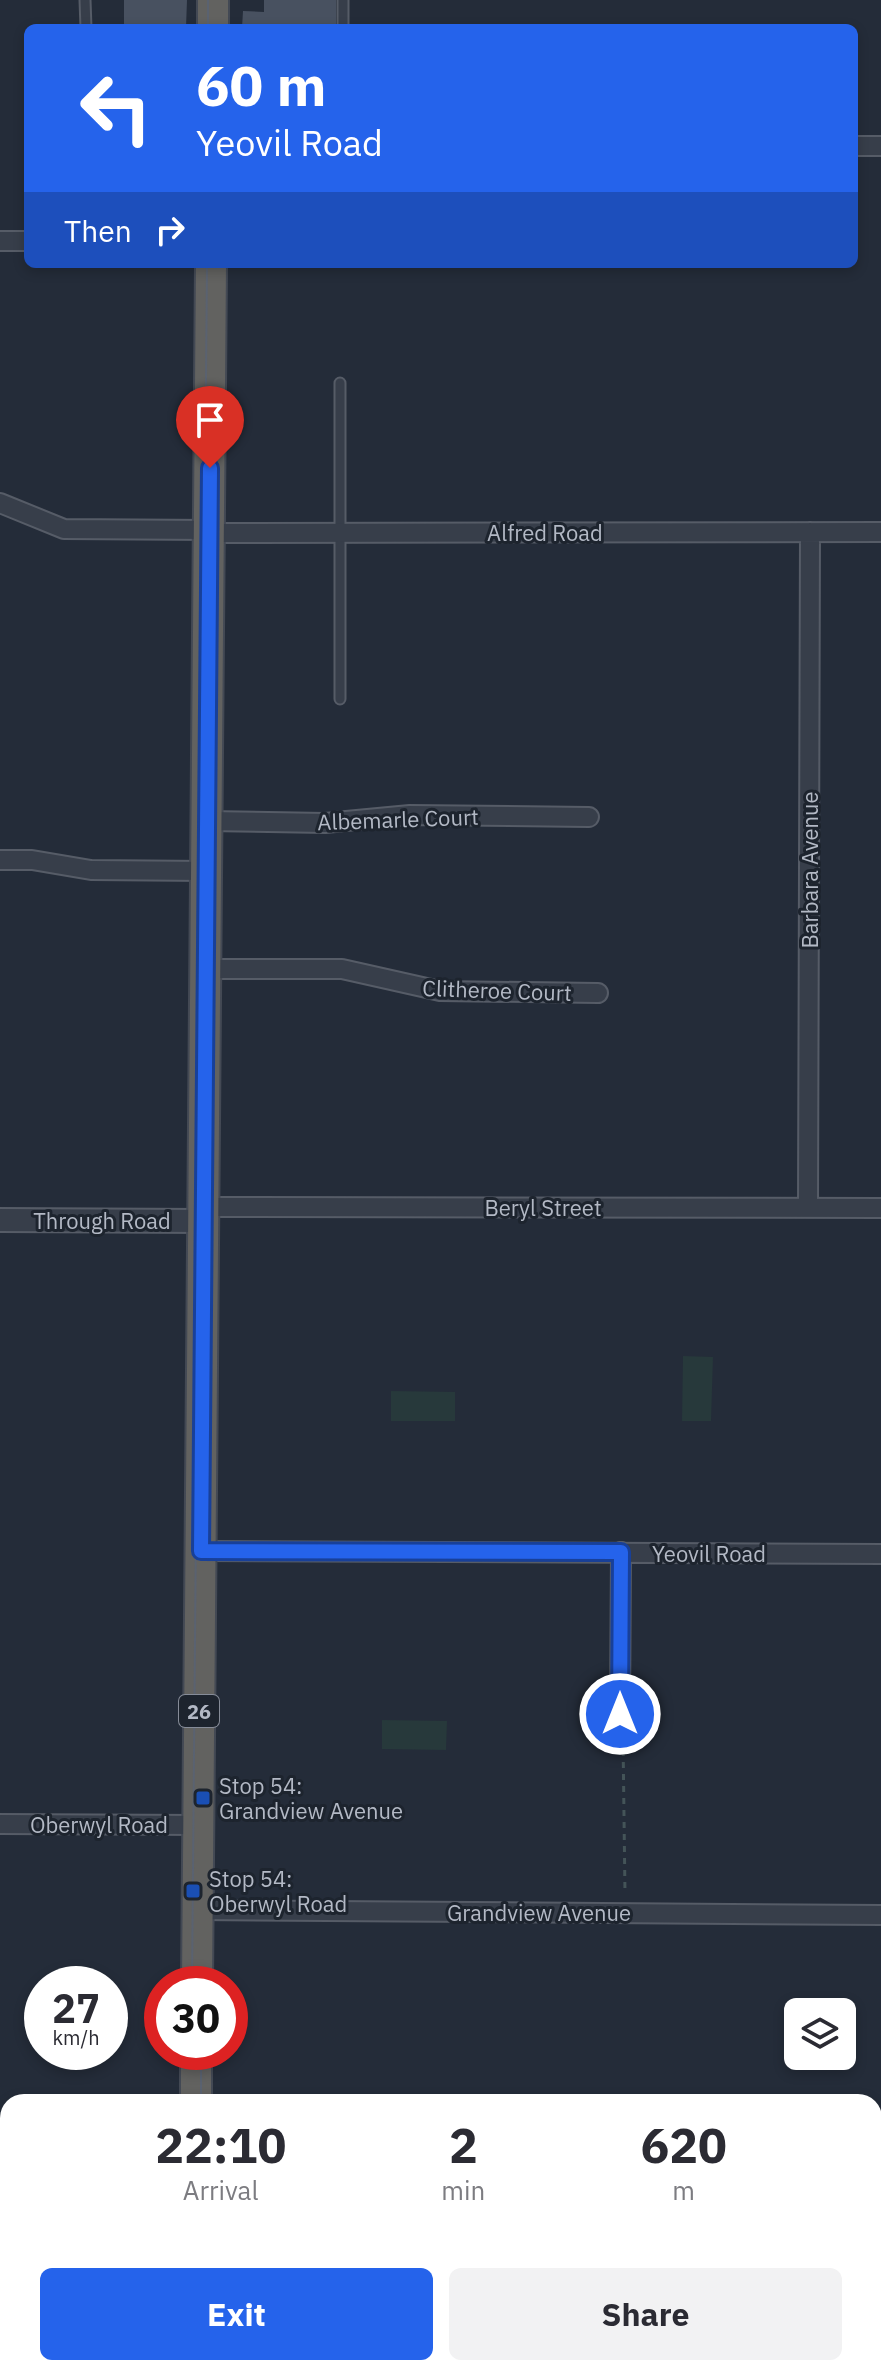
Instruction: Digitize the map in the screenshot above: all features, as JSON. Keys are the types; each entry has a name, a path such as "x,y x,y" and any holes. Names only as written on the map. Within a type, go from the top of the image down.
{"highway":[{"path":"213,0 213,24"},
{"name":"26","path":"197,1966 211,268"},
{"path":"196,2070 196,2094"}],"street":[{"path":"858,146 881,146"},
{"path":"0,241 24,241"},
{"name":"Alfred Road","path":"0,503 64,529 881,532"},
{"name":"Barbara Avenue","path":"808,1207 810,532"},
{"name":"Albemarle Court","path":"207,821 325,823 410,815 589,817"},
{"path":"0,860 32,860 91,870 207,871"},
{"name":"Clitheroe Court","path":"207,969 342,969 425,990 598,993"},
{"name":"Beryl Street","path":"204,1214 881,1208"},
{"name":"Through Road","path":"0,1220 204,1214"},
{"name":"Yeovil Road","path":"201,1551 881,1554"},
{"path":"620,1714 621,1552"},
{"name":"Oberwyl Road","path":"0,1824 198,1825"},
{"name":"Grandview Avenue","path":"197,1910 881,1915"}],"lane":[{"path":"85,0 86,24"},
{"path":"343,0 343,24"},
{"path":"340,383 340,699"}],"path":[{"path":"623,1738 625,1894"}],"shaded area":[{"path":"683,1356 713,1357 711,1421 682,1421"},
{"path":"391,1391 455,1392 455,1421 391,1421"},
{"path":"382,1720 447,1721 446,1750 382,1749"}],"building":[{"path":"124,0 187,0 186,24 124,24"},
{"path":"264,0 336,0 336,24 242,24 243,11 264,12"}],"tram line":[{"path":"208,0 208,24"},
{"path":"192,1966 207,268"},
{"path":"201,2070 201,2094"}],"place":[{"name":"Stop 54: Grandview Avenue","path":"203,1798"},
{"name":"Stop 54: Oberwyl Road","path":"193,1891"}],"route":[{"path":"210,468 201,1551 621,1552 620,1714"}]}
